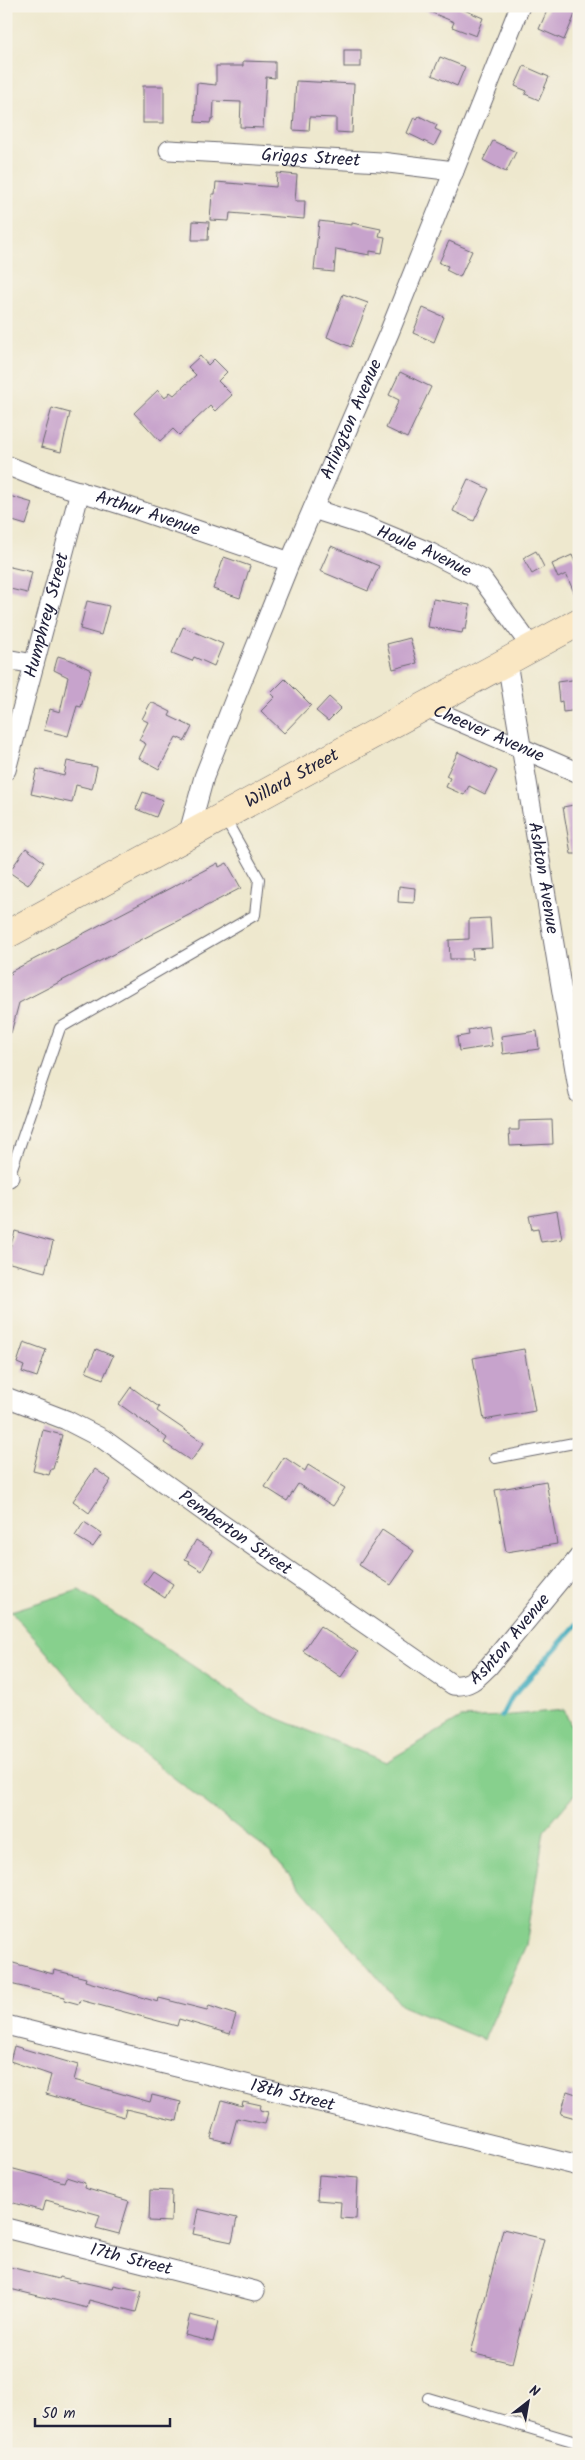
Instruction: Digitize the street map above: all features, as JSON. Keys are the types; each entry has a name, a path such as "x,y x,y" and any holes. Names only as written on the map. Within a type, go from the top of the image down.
{"main road":[{"name":"Willard Street","path":"6,936 579,622"}],"street":[{"name":"Arlington Avenue","path":"188,836 204,777 290,562 389,333 520,6"},
{"name":"Griggs Street","path":"169,150 381,162 454,171"},
{"name":"Arthur Avenue","path":"6,465 290,562"},
{"name":"Humphrey Street","path":"6,770 80,491"},
{"name":"Houle Avenue","path":"313,509 366,526 431,553 482,579 532,648"},
{"path":"6,658 34,664"},
{"name":"Ashton Avenue","path":"507,662 579,1094"},
{"name":"Cheever Avenue","path":"426,706 579,773"},
{"name":"Pemberton Street","path":"6,1397 66,1420 103,1439 292,1574 454,1685"},
{"name":"Ashton Avenue","path":"454,1685 464,1686 475,1680 489,1666 579,1556"},
{"name":"18th Street","path":"6,2024 579,2166"},
{"name":"17th Street","path":"6,2228 255,2291"}],"lane":[{"path":"7,1176 60,1028 256,915 259,879 224,816"},
{"path":"495,1458 579,1442"},
{"path":"428,2398 579,2443"}],"green space":[{"path":"79,1590 262,1712 386,1762 461,1718 564,1710 579,1744 579,1789 544,1831 526,1945 484,2040 402,2006 272,1854 116,1733 11,1611"}],"building":[{"path":"416,6 455,6 483,18 476,36 452,27 454,22"},
{"path":"549,6 570,6 577,10 564,40 539,29"},
{"path":"344,50 361,50 361,67 344,67"},
{"path":"440,57 465,67 457,86 432,75"},
{"path":"243,61 275,62 275,78 266,77 263,128 240,127 241,102 214,101 213,119 211,119 210,123 195,122 197,83 216,85 216,66 243,66"},
{"path":"524,66 549,77 539,100 525,94 527,91 515,86"},
{"path":"296,81 354,84 352,133 336,132 336,118 310,117 309,131 293,130"},
{"path":"143,86 164,86 164,123 143,123"},
{"path":"419,116 437,125 435,129 441,132 434,146 407,133 414,117 417,119"},
{"path":"493,141 516,152 506,172 483,160"},
{"path":"277,173 297,175 295,201 305,201 304,219 230,213 229,221 210,220 212,194 215,194 216,182 276,187"},
{"path":"193,221 209,222 208,240 192,240"},
{"path":"319,221 352,225 352,223 381,229 379,236 385,237 382,253 370,251 370,255 336,249 334,272 314,270"},
{"path":"449,241 472,251 460,277 446,270 448,266 439,263"},
{"path":"343,294 368,303 351,347 327,337"},
{"path":"423,308 444,317 434,342 413,333"},
{"path":"200,356 208,365 214,359 227,372 218,381 232,395 215,411 210,406 179,435 173,429 160,441 134,413 158,390 165,398 170,392 174,395 196,375 188,367"},
{"path":"400,372 431,387 407,438 386,428 399,400 389,395"},
{"path":"52,408 70,413 61,452 41,447"},
{"path":"468,479 489,489 474,521 453,511"},
{"path":"6,495 33,503 26,525 6,519"},
{"path":"331,546 379,566 368,591 320,571"},
{"path":"536,551 544,567 532,574 523,558"},
{"path":"572,555 575,562 579,560 579,604 566,574 558,578 552,564"},
{"path":"224,557 250,566 240,598 213,589"},
{"path":"6,566 32,572 27,593 6,588"},
{"path":"433,599 470,605 466,629 463,629 462,633 428,627"},
{"path":"87,601 109,606 101,635 80,629"},
{"path":"183,627 223,644 214,666 194,657 192,661 172,653"},
{"path":"410,638 417,663 393,669 387,644"},
{"path":"58,656 91,670 81,707 77,706 68,736 44,730 50,709 60,712 68,677 54,670"},
{"path":"285,679 311,705 284,733 261,711 275,697 271,693"},
{"path":"579,679 579,710 563,712 562,701 559,702 557,682"},
{"path":"329,697 341,708 328,721 316,711"},
{"path":"151,702 171,712 169,716 192,727 185,741 176,737 159,769 139,758 146,744 139,740 148,722 142,719"},
{"path":"458,752 497,771 485,794 469,786 464,795 446,787 450,778 446,776"},
{"path":"67,761 97,767 92,789 76,785 72,803 31,794 37,769 64,776"},
{"path":"143,792 163,800 156,817 136,809"},
{"path":"579,804 579,854 571,854 563,807"},
{"path":"26,848 44,862 28,885 9,872"},
{"path":"218,863 219,867 227,863 241,888 19,1003 11,1033 6,1032 6,978 12,974 10,972"},
{"path":"399,886 415,888 414,903 398,902"},
{"path":"490,918 492,948 472,949 473,959 450,959 449,940 469,939 469,919"},
{"path":"489,1026 492,1046 459,1051 457,1037 469,1035 468,1030"},
{"path":"537,1031 539,1049 503,1054 501,1036"},
{"path":"552,1120 553,1144 510,1146 509,1130 519,1130 519,1121"},
{"path":"557,1211 562,1239 541,1242 538,1229 532,1230 529,1216"},
{"path":"15,1231 53,1242 45,1272 6,1262"},
{"path":"24,1342 46,1350 37,1377 22,1372 24,1366 17,1363"},
{"path":"96,1349 113,1356 103,1379 86,1372"},
{"path":"524,1349 535,1411 484,1420 473,1358"},
{"path":"131,1387 159,1407 157,1411 204,1443 191,1461 164,1443 167,1438 119,1404"},
{"path":"43,1430 62,1435 53,1469 51,1469 49,1475 33,1471"},
{"path":"284,1457 305,1471 308,1465 345,1488 333,1506 298,1484 287,1501 265,1487"},
{"path":"95,1469 111,1480 89,1513 73,1501"},
{"path":"546,1481 557,1544 506,1552 495,1490"},
{"path":"84,1522 102,1534 93,1547 75,1536"},
{"path":"382,1530 414,1551 391,1585 359,1565"},
{"path":"196,1540 213,1551 202,1571 185,1559"},
{"path":"153,1571 173,1584 165,1598 144,1584"},
{"path":"320,1626 358,1652 341,1677 303,1651"},
{"path":"6,1961 53,1974 54,1970 86,1978 85,1981 158,2002 159,1998 207,2010 209,2006 236,2015 230,2034 179,2019 177,2026 80,2000 79,2004 64,2000 65,1997 6,1983"},
{"path":"14,2046 78,2065 74,2080 150,2102 152,2095 181,2102 177,2121 126,2109 124,2117 46,2094 51,2075 10,2061"},
{"path":"567,2091 579,2095 579,2119 561,2114"},
{"path":"222,2100 242,2106 243,2101 261,2105 260,2110 268,2112 265,2124 237,2118 230,2143 211,2138"},
{"path":"6,2167 64,2182 66,2177 85,2183 84,2188 129,2201 119,2234 96,2228 100,2215 46,2200 43,2211 6,2201"},
{"path":"319,2175 358,2178 356,2219 340,2218 341,2202 317,2200"},
{"path":"150,2190 172,2191 171,2222 149,2221"},
{"path":"198,2209 237,2218 232,2242 193,2234"},
{"path":"503,2229 544,2239 512,2363 471,2353"},
{"path":"6,2266 58,2279 59,2277 113,2289 114,2285 142,2291 136,2312 89,2300 87,2308 6,2288"},
{"path":"190,2315 218,2322 213,2342 185,2335"}],"waterway":[{"path":"502,1716 511,1698 579,1622"}]}
